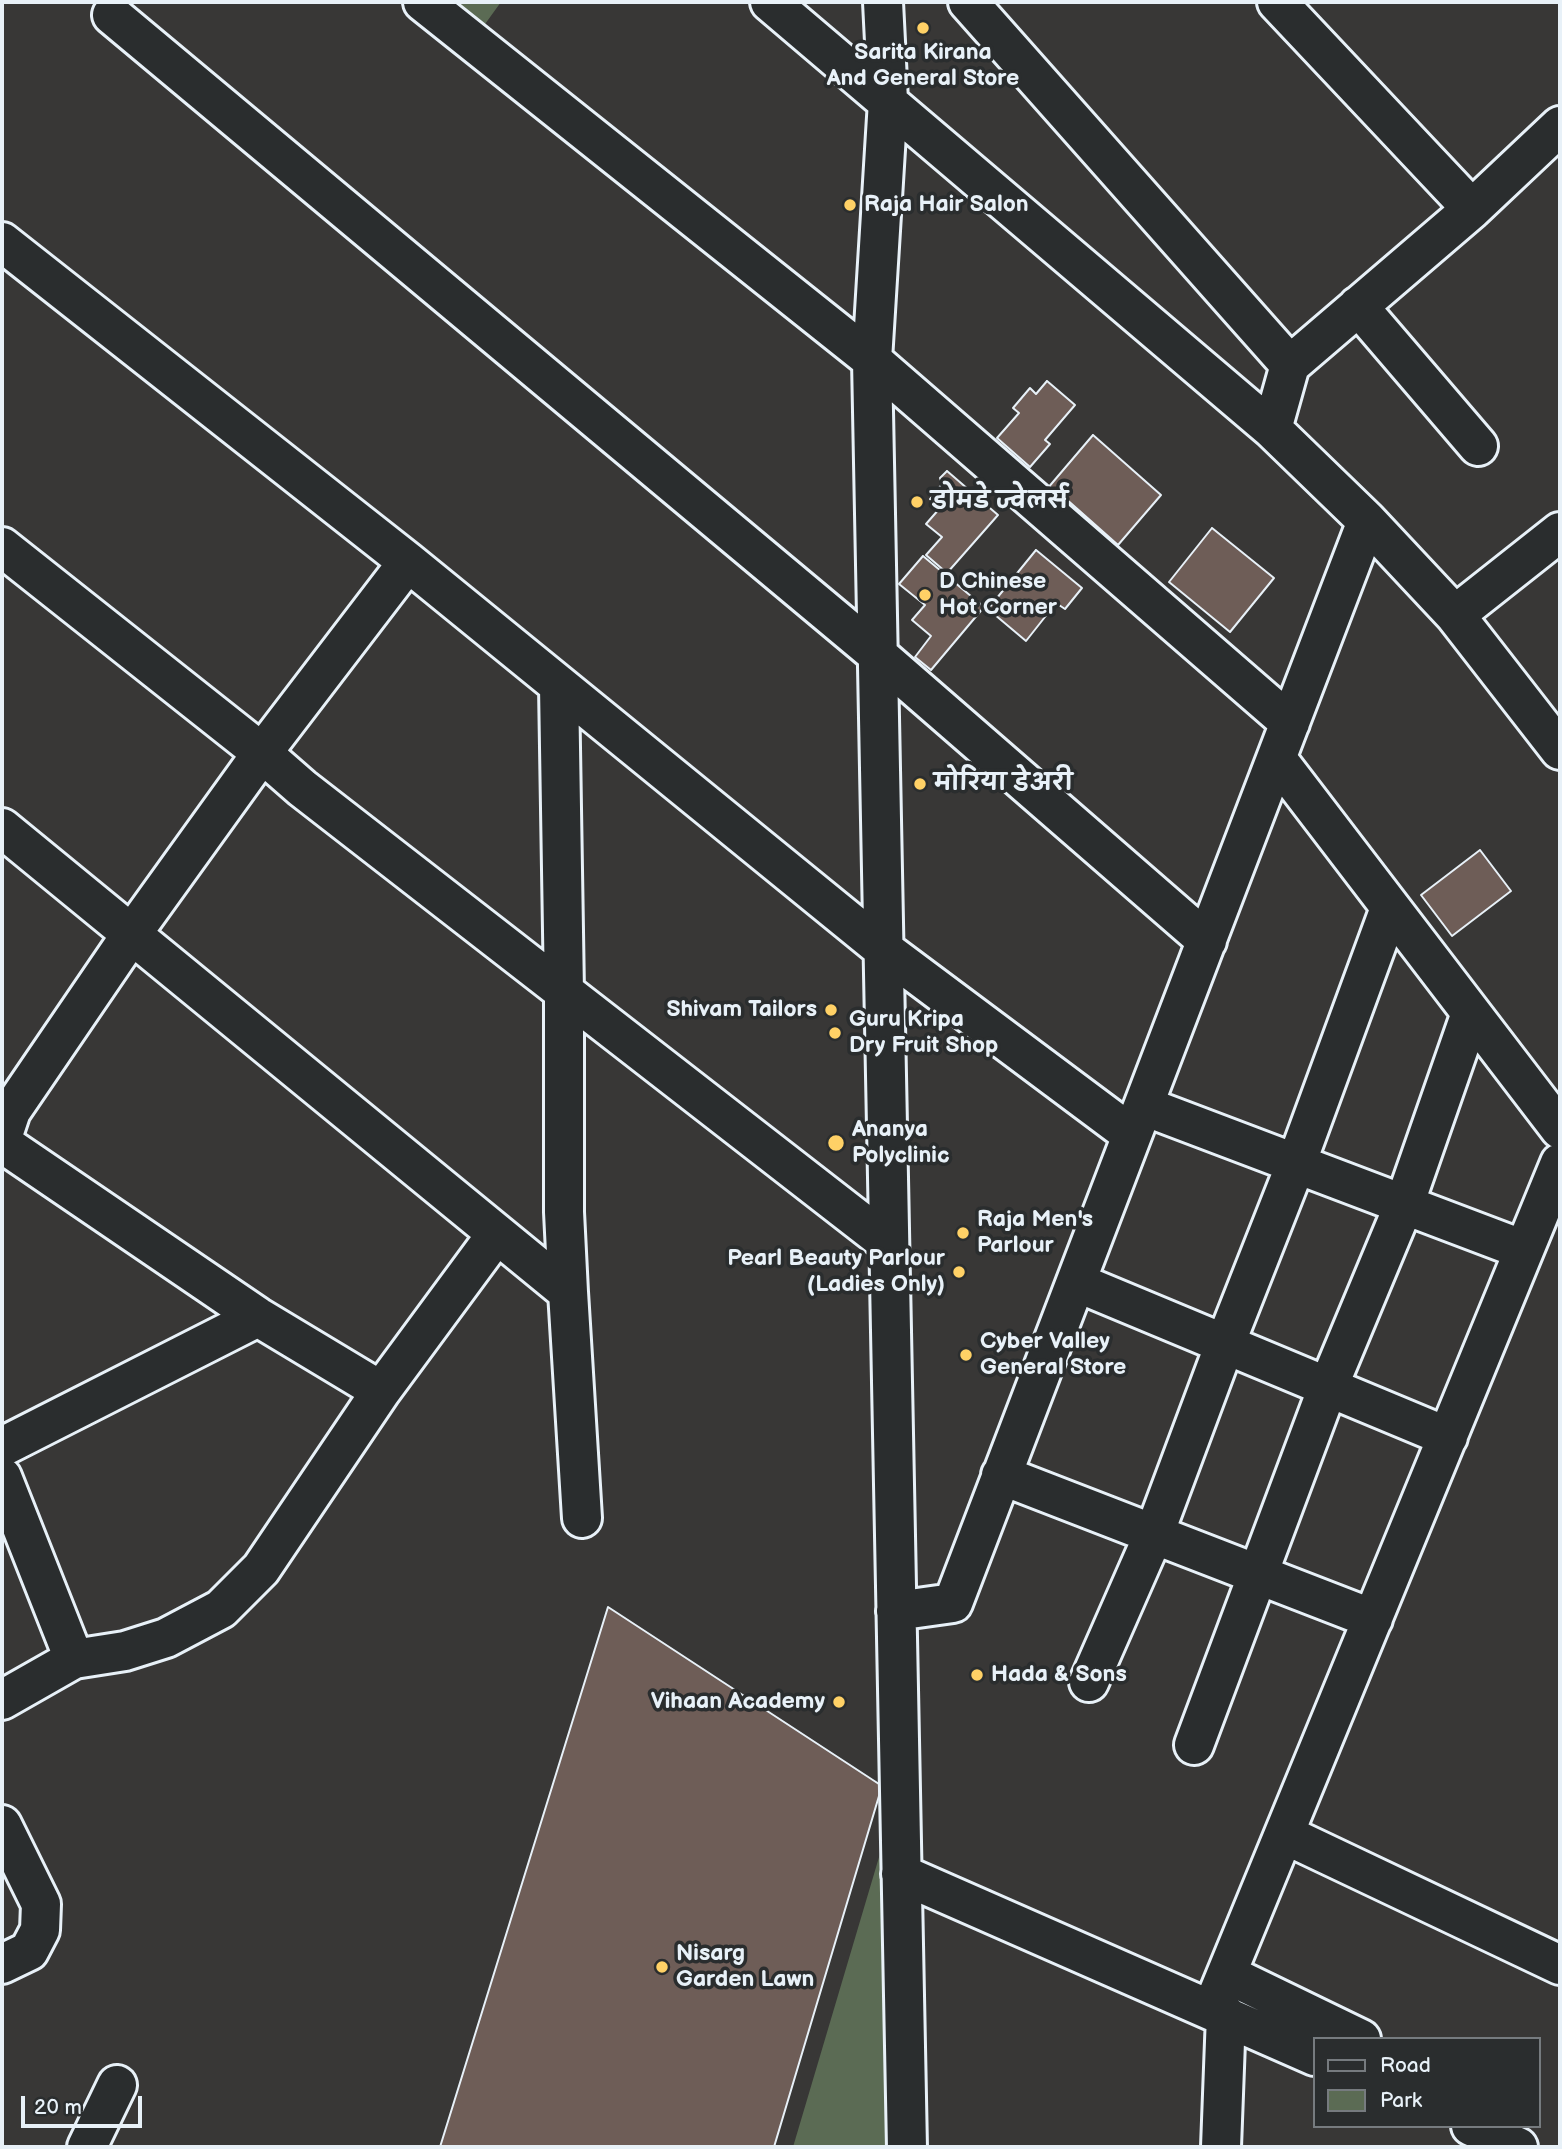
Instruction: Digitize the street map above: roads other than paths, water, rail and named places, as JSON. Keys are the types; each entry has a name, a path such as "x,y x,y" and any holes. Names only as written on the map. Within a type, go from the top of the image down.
{"street":[{"path":"424,2 872,360 1290,723"},
{"path":"770,2 1272,429 1367,522 1455,614 1560,750"},
{"path":"883,2 888,101 872,360 906,2147"},
{"path":"968,2 1290,365"},
{"path":"1277,2 1472,209"},
{"path":"112,15 878,655 1207,941"},
{"path":"1272,429 1290,365 1472,209 1560,127"},
{"path":"2,242 408,562 883,949 1138,1120 1296,1164 1524,1250"},
{"path":"1358,306 1478,446"},
{"path":"896,1611 953,1603 1367,522"},
{"path":"1455,614 1560,532"},
{"path":"2,547 262,753 302,788 889,1244"},
{"path":"2,1138 11,1111 131,935 262,753 408,562"},
{"path":"559,686 564,1212 582,1518"},
{"path":"1277,759 1560,1129"},
{"path":"2,828 568,1292"},
{"path":"1089,1682 1154,1534 1391,908"},
{"path":"1194,1745 1328,1387 1404,1205 1471,1013"},
{"path":"2,1143 258,1317 381,1391"},
{"path":"1221,2147 1219,2012 1227,1974 1560,1163"},
{"path":"2,1700 74,1659 125,1651 156,1641 221,1609 261,1569 381,1391 496,1235"},
{"path":"1076,1282 1448,1437"},
{"path":"2,1447 258,1317"},
{"path":"1001,1475 1373,1619"},
{"path":"2,1477 74,1659"},
{"path":"2,1825 41,1904 40,1930 29,1951 2,1964"},
{"path":"1284,1834 1560,1965"},
{"path":"901,1874 1314,2056"},
{"path":"1227,1974 1357,2037"},
{"path":"87,2147 117,2085"},
{"path":"1475,2128 1518,2147"}],"place":[{"name":"Sarita Kirana And General Store","path":"923,28"},
{"name":"Raja Hair Salon","path":"850,205"},
{"name":"डोमडे ज्वेलर्स","path":"917,502"},
{"name":"D Chinese Hot Corner","path":"925,595"},
{"name":"मोरिया डेअरी","path":"920,784"},
{"name":"Shivam Tailors","path":"831,1010"},
{"name":"Guru Kripa Dry Fruit Shop","path":"835,1033"},
{"name":"Ananya Polyclinic","path":"836,1143"},
{"name":"Raja Men's Parlour","path":"963,1233"},
{"name":"Pearl Beauty Parlour (Ladies Only)","path":"959,1272"},
{"name":"Cyber Valley General Store","path":"966,1355"},
{"name":"Hada & Sons","path":"977,1675"},
{"name":"Vihaan Academy","path":"839,1702"},
{"name":"Nisarg Garden Lawn","path":"662,1967"}]}
